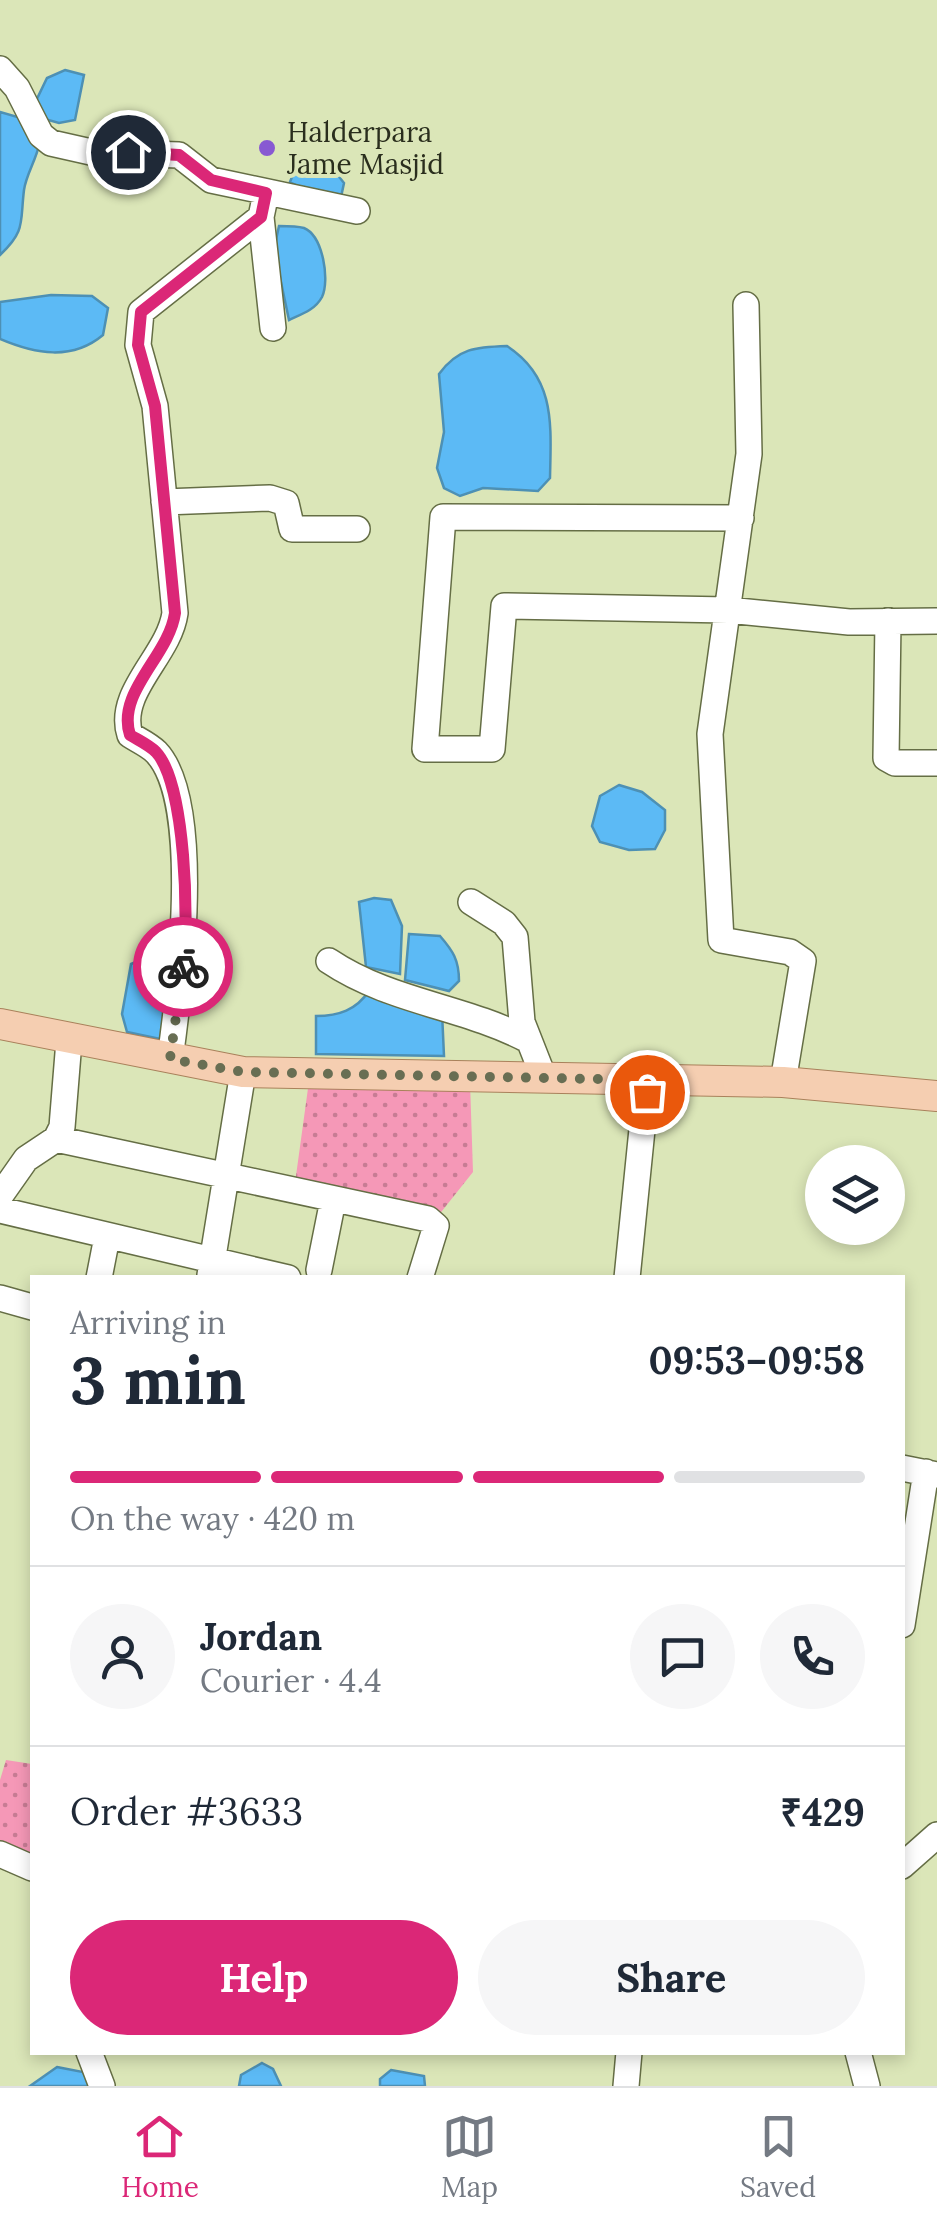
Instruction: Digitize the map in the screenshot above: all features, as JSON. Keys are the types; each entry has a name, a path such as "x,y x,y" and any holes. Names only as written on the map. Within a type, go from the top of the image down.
{"main road":[{"path":"0,1024 243,1072 783,1082 937,1096"}],"street":[{"path":"0,69 17,88 41,135 50,143 91,152 179,155 211,180 263,205 357,211"},
{"path":"263,205 273,328"},
{"path":"170,1059 186,944 180,820 163,763 155,751 130,735 124,719 130,700 173,628 155,406 138,345 141,312 263,205"},
{"path":"746,305 751,422 710,734 718,926 724,944 790,952 804,961 783,1082"},
{"path":"164,502 270,498 286,504 292,529 358,528"},
{"path":"740,518 443,517 425,749 492,749 504,606 728,610 937,621"},
{"path":"888,621 886,758 896,763 937,763"},
{"path":"471,902 504,923 514,937 528,1040 544,1078"},
{"path":"329,961 373,987 485,1018 528,1040"},
{"path":"0,1196 26,1159 56,1139 62,1127 70,1040"},
{"path":"211,1270 243,1072"},
{"path":"627,1275 647,1080"},
{"path":"56,1139 226,1179 428,1219 436,1226 421,1275"},
{"path":"319,1270 334,1200"},
{"path":"0,1210 211,1270 259,1275"},
{"path":"100,1275 107,1238"},
{"path":"0,1298 30,1306"},
{"path":"905,1602 922,1472"},
{"path":"905,1863 937,1834"},
{"path":"0,1854 30,1867"},
{"path":"91,2055 102,2086"},
{"path":"626,2086 630,2055"},
{"path":"859,2055 866,2086"}],"shaded area":[{"path":"309,1081 470,1082 473,1172 438,1216 295,1183"},
{"path":"6,1760 30,1764 30,1856 0,1844 0,1780"}],"water":[{"path":"65,70 84,75 75,120 59,123 41,118 34,105 47,78"},
{"path":"0,112 21,118 39,145 25,184 18,232 0,255"},
{"path":"325,159 344,183 341,197 309,192 290,182 298,162"},
{"path":"279,226 301,227 311,233 325,270 322,297 308,311 289,320 274,249"},
{"path":"51,295 92,296 108,308 103,335 66,352 40,351 0,339 0,302"},
{"path":"507,346 535,373 542,388 550,421 550,478 538,491 483,488 460,496 444,488 437,468 444,432 439,374 453,359 468,351"},
{"path":"619,785 642,792 665,810 665,830 655,849 629,850 600,842 592,826 600,796"},
{"path":"374,898 391,900 402,926 400,974 366,967 359,902"},
{"path":"409,934 440,936 448,946 456,961 459,981 449,991 405,980"},
{"path":"143,959 171,963 165,1040 127,1032 122,1014 131,964"},
{"path":"369,991 442,1012 444,1056 316,1054 316,1016 346,1011"},
{"path":"262,2063 273,2069 281,2086 239,2086 241,2075"},
{"path":"57,2067 83,2072 90,2086 30,2086"},
{"path":"391,2070 424,2076 425,2086 380,2086 380,2079"}],"way so far":[{"path":"183,967 170,1059 243,1072 647,1080 647,1092"}],"place":[{"name":"Halderpara Jame Masjid","path":"267,148"}],"route":[{"path":"128,152 179,155 211,180 266,193 266,209 261,217 141,312 136,327 155,406 175,613 166,645 130,700 124,719 130,735 155,751 163,763 180,820 186,944 183,967"}]}
